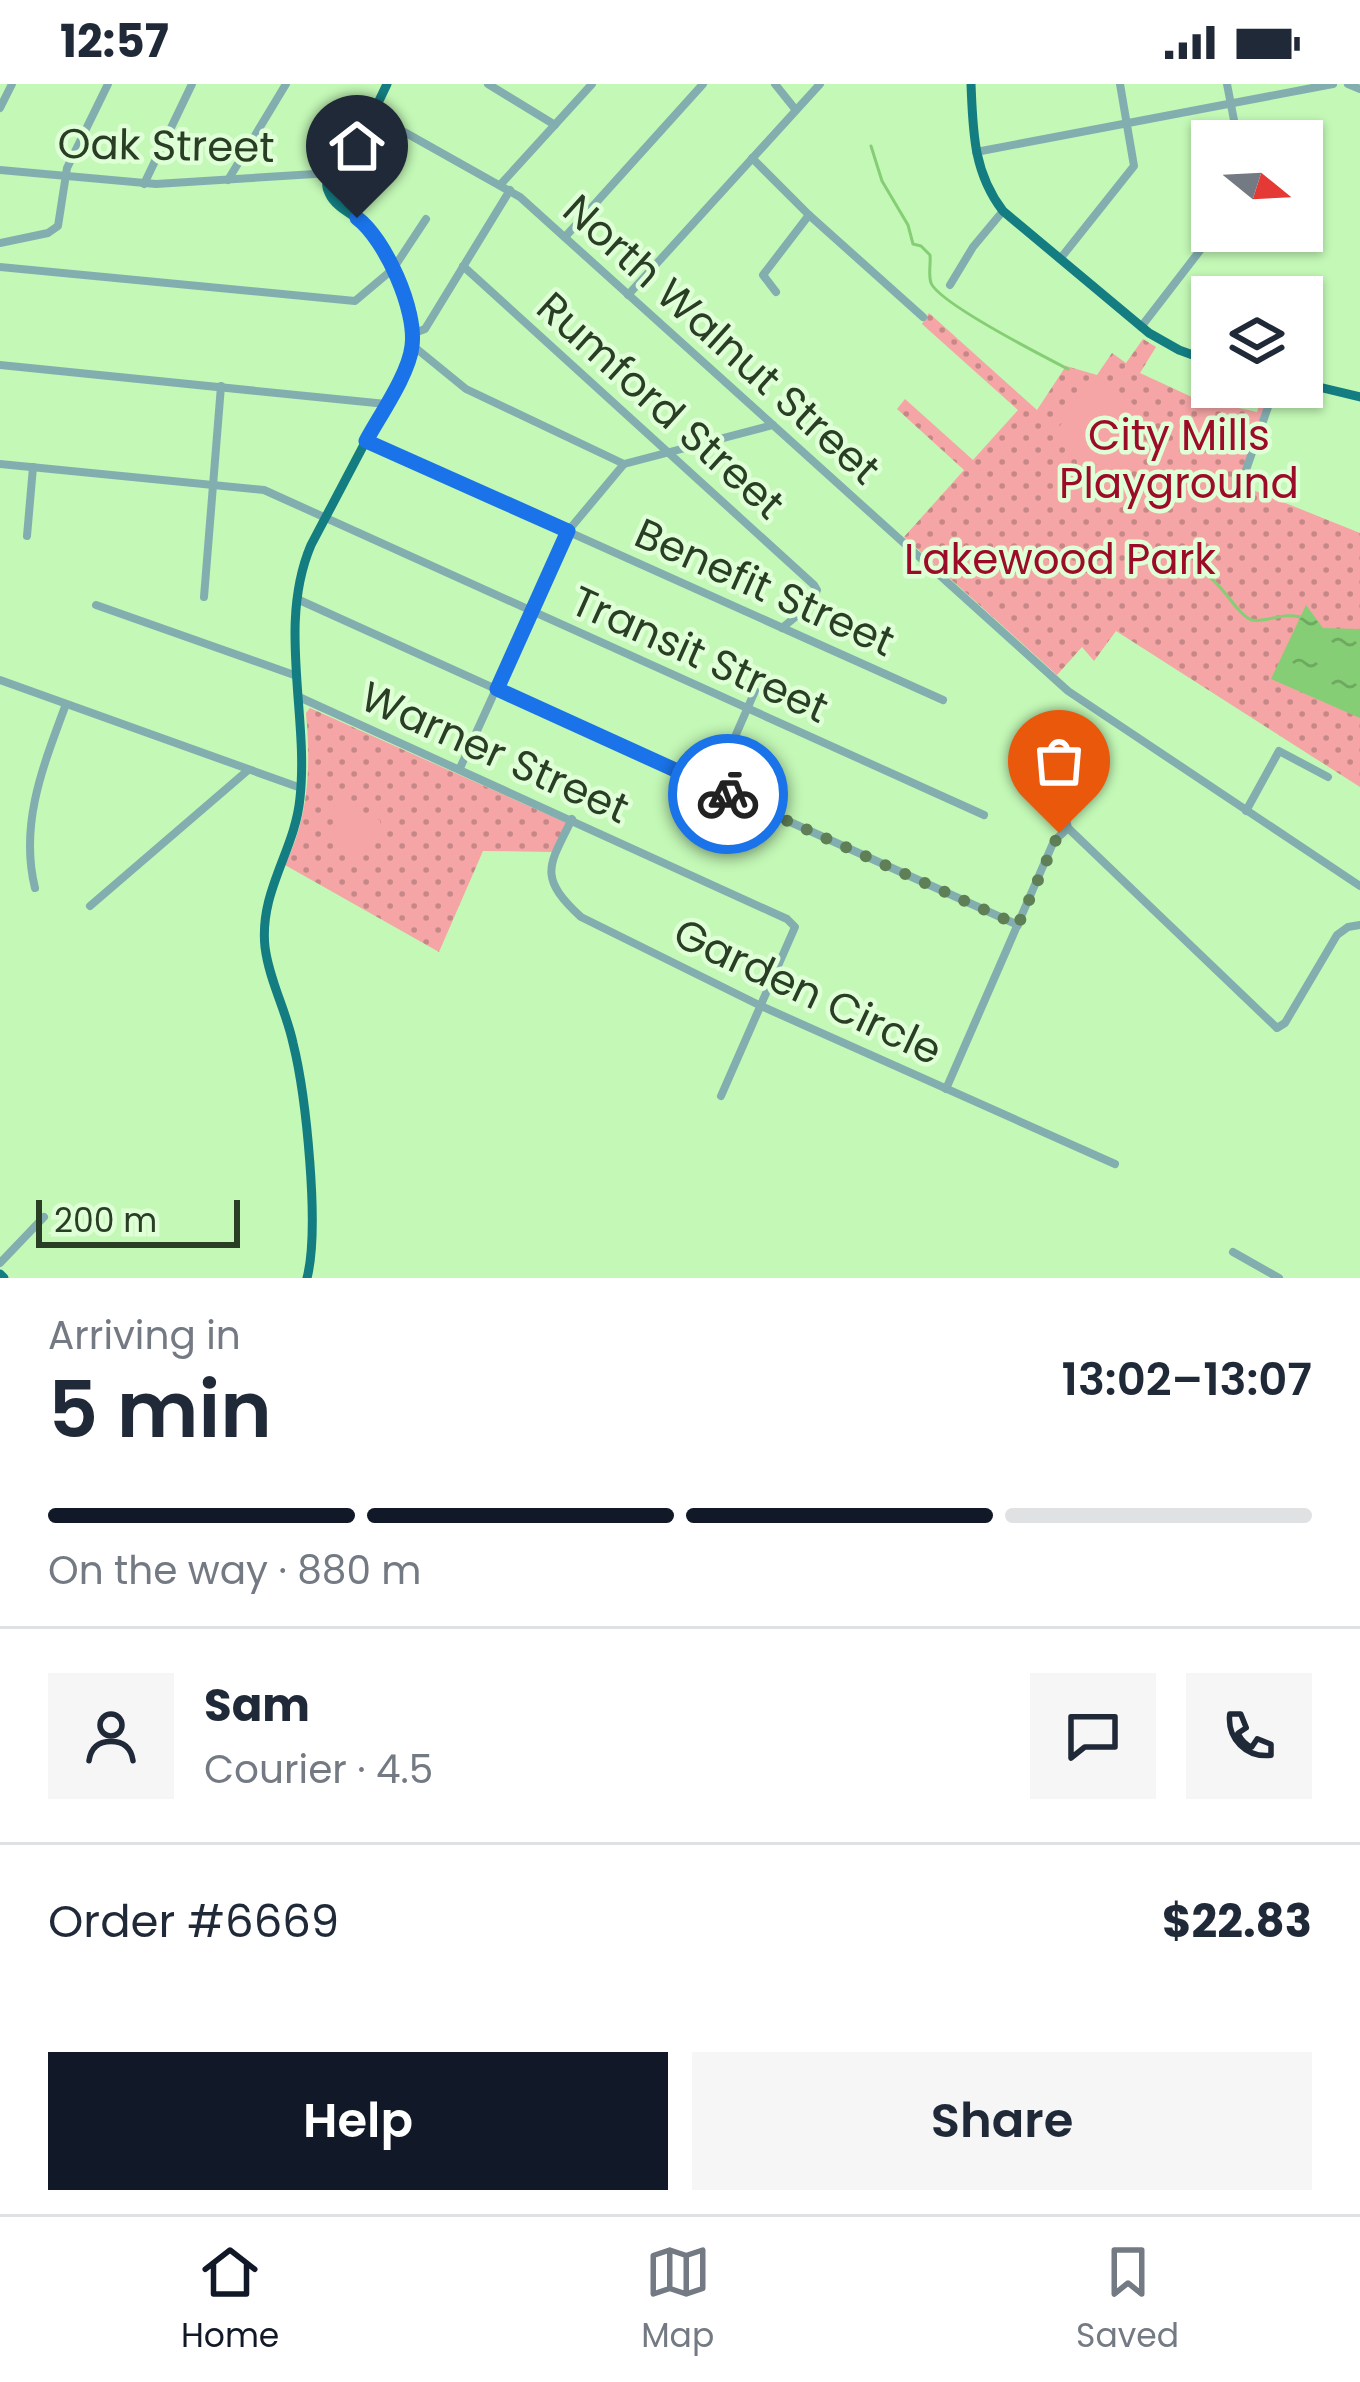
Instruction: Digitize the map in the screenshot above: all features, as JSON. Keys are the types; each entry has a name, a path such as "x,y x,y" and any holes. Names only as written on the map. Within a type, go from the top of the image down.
{"main road":[{"path":"307,1278 312,1219 299,1076 290,1030 269,968 264,932 268,896 296,822 301,788 297,599 305,560 386,404 412,339 393,269 372,230 331,197 327,182 374,115 387,84"},
{"path":"971,84 975,152 986,184 1003,211 1141,327 1191,354"},
{"path":"1323,388 1360,397"}],"street":[{"path":"0,108 12,84"},
{"path":"0,243 57,228 64,176 108,84"},
{"path":"144,184 192,84"},
{"path":"228,180 286,84"},
{"path":"488,84 555,125"},
{"path":"592,84 506,187 425,328 412,339 466,389 624,464"},
{"path":"565,237 703,84"},
{"path":"775,84 795,110"},
{"path":"628,295 820,84"},
{"path":"1059,260 1132,169 1120,84"},
{"path":"1227,84 1234,120"},
{"path":"975,152 1333,84"},
{"path":"1348,84 1360,89"},
{"name":"North Walnut Street","path":"374,115 506,187 1056,682 1360,886"},
{"path":"752,158 923,317"},
{"name":"Oak Street","path":"0,170 144,184 331,173"},
{"path":"950,285 1003,211"},
{"path":"776,292 762,277 809,215"},
{"path":"0,267 351,301 365,297 393,269 426,219"},
{"path":"1141,327 1199,252"},
{"name":"Rumford Street","path":"463,266 747,521 817,590 811,604 782,628"},
{"path":"0,365 386,404"},
{"path":"204,597 221,386"},
{"path":"1239,490 1268,408"},
{"path":"460,768 568,531 624,464 773,425"},
{"name":"Benefit Street","path":"366,441 943,700"},
{"name":"Transit Street","path":"0,464 264,490 984,814"},
{"path":"27,536 33,467"},
{"path":"297,599 1018,925"},
{"path":"96,605 297,676"},
{"path":"0,680 301,788"},
{"path":"712,787 755,691"},
{"name":"Warner Street","path":"299,697 766,907 795,927 761,1006"},
{"path":"35,888 32,809 66,704"},
{"path":"1246,811 1274,754 1281,750 1328,777"},
{"path":"89,906 248,770"},
{"path":"1061,798 1068,828 1279,1028 1334,938 1360,925"},
{"name":"Garden Circle","path":"572,819 550,862 558,896 586,920 761,1006 1115,1164"},
{"path":"946,1089 1056,838 1068,828"},
{"path":"721,1096 761,1006"},
{"path":"0,1263 44,1217"},
{"path":"1233,1252 1279,1278"}],"green space":[{"name":"Lakewood Park","path":"929,313 1037,410 1066,366 1097,375 1112,353 1126,363 1143,339 1156,347 1140,373 1191,397 1191,408 1257,412 1264,408 1238,484 1360,533 1360,787 1116,631 1094,661 1082,647 1057,675 904,537 964,470 897,409 905,399 973,460 1018,410 922,324"},
{"path":"1095,382 1127,398 1142,421 1142,449 1126,481 1056,437"},
{"path":"310,708 569,824 556,852 483,851 439,952 285,865 304,810 306,713"},
{"path":"335,804 380,820 382,832 360,851 334,856"}],"water":[{"path":"1306,605 1323,628 1360,629 1360,718 1271,679"}],"waterway":[{"path":"871,146 882,181 908,225 913,244 930,255 930,280 938,292 993,329 1068,369"},
{"path":"1205,574 1252,620 1300,617"}],"way so far":[{"path":"728,794 1018,925 1059,833"}],"route":[{"path":"357,218 384,248 413,340 411,354 366,441 568,531 497,689 728,794"}],"park label":[{"name":"City Mills Playground","path":"1179,459"}]}
